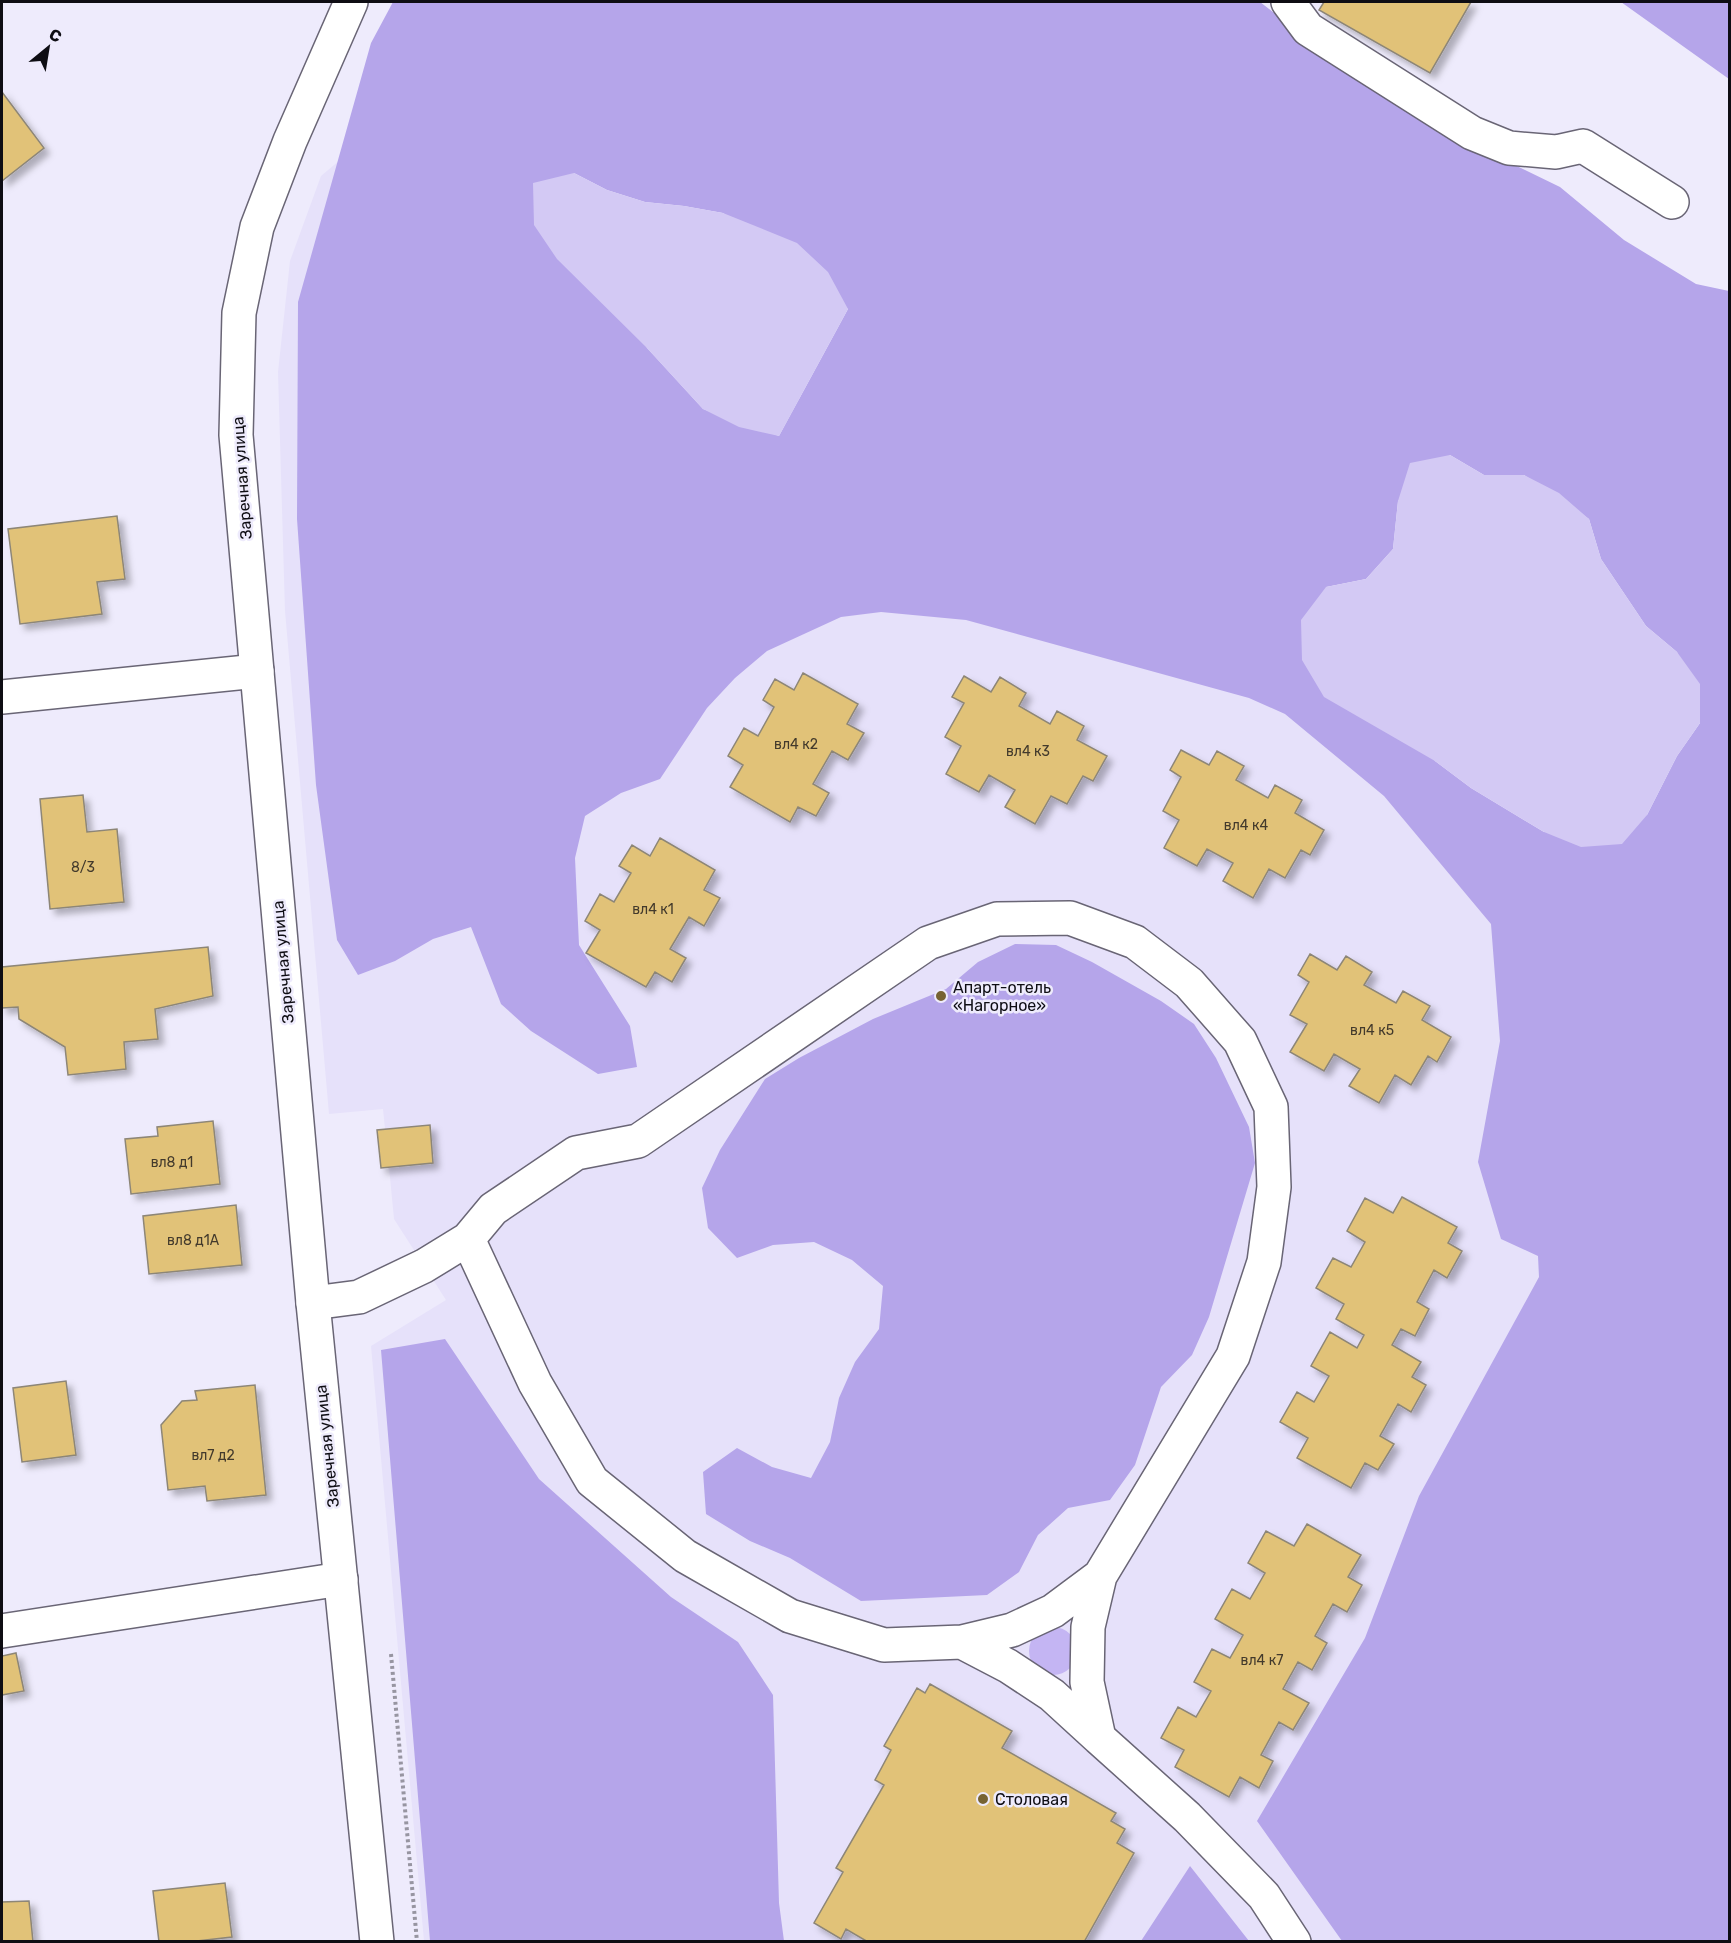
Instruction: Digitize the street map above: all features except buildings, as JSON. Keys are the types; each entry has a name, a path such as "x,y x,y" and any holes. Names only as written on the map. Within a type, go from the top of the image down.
{"main road":[{"name":"Заречная улица","path":"351,2 290,141 257,227 239,313 236,435 313,1304 377,1941"},
{"path":"1287,2 1308,29 1472,133 1509,148 1556,152 1583,146 1672,202"},
{"path":"2,697 257,671"},
{"path":"313,1304 359,1297 423,1266 468,1239 494,1209 576,1153 638,1141 928,943 997,919 1070,918 1135,942 1189,983 1240,1041 1271,1107 1274,1187 1264,1262 1233,1356 1100,1576 1088,1628 1087,1671 1087,1682 1099,1738"},
{"path":"468,1239 535,1383 592,1480 685,1556 790,1616 884,1645 962,1642 1012,1630 1053,1611 1100,1576"},
{"path":"2,1631 341,1579"},
{"path":"962,1642 1008,1666 1052,1695 1187,1816 1264,1896 1294,1941"}],"path":[{"path":"391,1654 417,1941"}],"shaded area":[{"path":"393,2 1260,2 1369,87 1445,131 1560,187 1624,240 1696,284 1729,291 1729,1941 1342,1941 1257,1821 1365,1638 1419,1496 1539,1277 1538,1256 1501,1239 1478,1162 1500,1041 1491,924 1384,796 1285,714 1249,698 966,620 881,612 841,617 767,651 735,678 707,708 660,779 621,793 585,816 575,858 579,945 630,1026 637,1067 598,1074 531,1031 501,1004 471,927 433,939 395,961 358,975 337,940 316,785 297,519 298,302 371,43","holes":["574,173 607,190 645,202 723,213 848,309 779,436 703,409 647,348","1450,455 1484,475 1524,475 1589,519 1601,559 1646,626 1677,652 1700,723 1677,756 1647,815 1544,832 1471,788 1435,761 1326,587 1366,579 1393,549 1398,501"]},
{"path":"1621,2 1729,2 1729,79"},
{"name":"Апарт-отель «Нагорное»","path":"360,143 1107,579 1561,885 1566,1108 1440,1941 424,1941 371,1346 446,1300 394,1219 389,1167 381,1168 377,1130 385,1129 383,1109 329,1114 285,611 278,372 290,261 321,176"},
{"path":"574,173 607,190 645,202 723,213 797,243 828,272 848,309 779,436 739,427 703,409 647,348 557,259 534,225 533,183"},
{"path":"1450,455 1484,475 1524,475 1559,493 1589,519 1601,559 1646,626 1677,652 1700,684 1700,723 1677,756 1647,815 1622,844 1581,847 1544,832 1471,788 1435,761 1324,697 1302,660 1301,620 1326,587 1366,579 1393,549 1398,501 1410,463"},
{"path":"1015,944 1056,945 1092,962 1161,1001 1194,1024 1216,1058 1249,1127 1255,1163 1209,1317 1192,1355 1161,1387 1135,1465 1110,1500 1068,1508 1038,1535 1019,1572 987,1595 861,1601 790,1558 750,1541 706,1514 703,1472 737,1448 772,1467 811,1478 830,1442 839,1398 855,1362 879,1329 883,1286 852,1260 814,1242 773,1245 737,1258 708,1228 702,1188 720,1150 765,1079 799,1058 873,1019 946,989 978,962"},
{"path":"445,1339 539,1479 671,1597 738,1642 773,1695 779,1903 784,1941 430,1941 381,1350"},
{"path":"1053,1627 1070,1634 1077,1651 1070,1668 1053,1675 1036,1668 1029,1651 1036,1634"},
{"path":"1190,1866 1249,1941 1141,1941"}],"place":[{"name":"Апарт-отель «Нагорное»","path":"941,996"},
{"name":"Столовая","path":"983,1799"}]}
